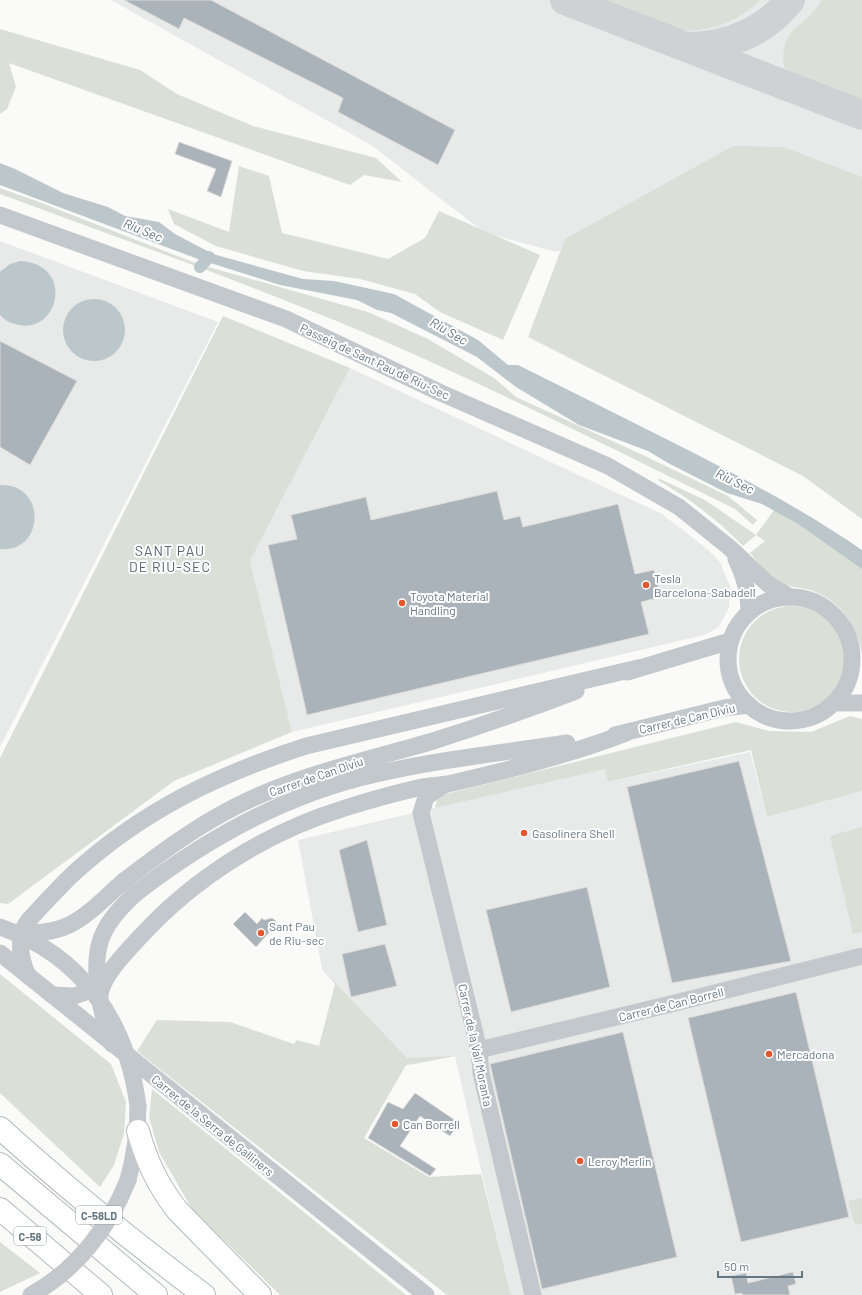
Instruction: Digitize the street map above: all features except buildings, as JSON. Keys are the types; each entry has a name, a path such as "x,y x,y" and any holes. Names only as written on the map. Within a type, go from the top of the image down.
{"highway":[{"name":"C-58LD","path":"0,1128 89,1206 204,1295"},
{"path":"138,1131 151,1171 167,1198 260,1295"},
{"name":"C-58","path":"0,1164 156,1295"},
{"name":"C-58","path":"0,1210 61,1263 101,1295"},
{"path":"0,1227 21,1244 61,1263"}],"street":[{"name":"Passeig de Sant Pau de Riu-Sec","path":"0,215 286,319 442,393 608,466 679,507 730,548 768,584 790,597"},
{"name":"Passeig de Sant Pau de Riu-Sec","path":"730,548 743,574 749,596 749,612"},
{"path":"790,597 806,598 816,602 838,618 849,637 857,670 834,703 818,714 793,721 780,720 766,716 749,705 740,696 731,679 728,660 730,641 739,623 749,612 768,601 790,597"},
{"name":"Carrer de Can Diviu","path":"28,976 21,961 20,944 22,929 73,874 129,829 164,807 228,773 306,746 638,668 730,641"},
{"name":"Carrer de Can Diviu","path":"112,1044 100,998 95,967 103,933 108,922 117,911 129,887 163,851 205,824 283,785 316,773 434,741 540,705 638,668"},
{"path":"834,703 862,702"},
{"name":"Carrer de Can Diviu","path":"4,929 46,933 71,925 129,887 245,821 287,802 333,786 375,774 434,762 626,733 724,708 749,705"},
{"name":"Carrer de Can Diviu","path":"100,993 128,950 163,914 199,882 250,849 278,834 344,808 423,787 446,784 540,760 603,742 626,733"},
{"name":"Carrer de la Vall Moranta","path":"446,784 426,797 421,813 479,1050 481,1073 533,1295"},
{"name":"Carrer de Can Diviu","path":"4,929 17,926 28,921"},
{"path":"4,929 27,937 55,955 100,993 128,1055 138,1106 138,1131 134,1156 128,1180 111,1217 94,1242 71,1266 31,1295"},
{"name":"Carrer de la Serra de Galliners","path":"0,953 426,1295"},
{"name":"Carrer de Can Borrell","path":"479,1050 862,956"},
{"path":"52,995 74,996 100,993"}],"shaded area":[{"path":"111,0 862,0 862,250 651,197 557,252 485,233 371,145"},
{"path":"590,0 761,0 739,16 718,26 698,30 677,29 656,25"},
{"path":"822,0 862,0 862,106 790,77 783,62 787,39"},
{"path":"0,29 140,70 177,94 253,126 376,158 402,182 364,175 350,185 9,63 16,87 7,109 0,114"},
{"path":"733,146 784,147 862,177 862,519 803,476 528,337 565,239"},
{"path":"239,166 269,176 282,233 388,259 425,238 439,211 540,255 503,340 440,312 415,294 360,279 303,271 216,246 174,224 168,209 229,232"},
{"path":"0,188 198,264 368,312 428,339 494,378 516,397 728,496 757,520 753,525 735,509 538,412 389,343 255,288 0,194"},
{"path":"0,241 218,322 0,747"},
{"path":"223,316 350,368 250,561 292,732 174,781 8,904 0,903 0,758"},
{"path":"350,368 662,514 706,548 720,562 731,588 729,607 719,627 704,635 292,732 250,561"},
{"path":"658,478 705,500 756,535 743,546 714,519 682,495 659,481"},
{"path":"774,510 798,524 862,569 862,654 856,633 851,623 845,614 830,600 821,594 810,590 781,584 773,580 766,573 750,553 765,541 756,535"},
{"path":"792,606 812,610 830,621 841,639 845,659 841,679 830,697 812,708 792,712 772,708 754,697 743,679 739,659 743,639 754,621 772,610"},
{"path":"850,716 862,719 862,791 767,817 751,750 608,782 605,769 435,808 438,796 736,722 769,731 811,732"},
{"path":"750,752 767,817 862,791 862,1295 511,1295 455,1056 410,1065 322,969 298,840 605,768 609,782"},
{"path":"862,827 862,932 853,934 830,836"},
{"path":"322,969 407,1058 455,1056 406,1065 364,1138 429,1177 481,1174 511,1295 447,1295 137,1051 157,1020 230,1022 294,1044 297,1040 319,1046 335,984"},
{"path":"0,974 111,1064 126,1102 124,1134 114,1165 100,1187 0,1093"},
{"path":"152,1089 406,1295 280,1295 192,1209 159,1152 149,1117"},
{"path":"862,1198 862,1224 855,1225 848,1201"},
{"path":"0,1242 40,1273 0,1292"}],"water":[{"name":"Riu Sec","path":"0,163 63,193 108,207 125,216 159,222 175,234 213,254 303,279 334,281 394,294 478,340 508,365 518,365 702,457 818,521 862,550 862,569 798,524 762,504 727,493 668,463 648,451 579,425 516,387 477,357 391,313 377,310 357,300 280,285 198,259 0,185"},
{"path":"20,261 37,265 49,273 54,285 55,297 51,309 44,319 33,325 19,325 6,320 0,315 0,272 10,264"},
{"path":"88,299 100,299 116,308 123,318 125,330 123,342 116,352 100,361 88,361 77,356 68,347 63,336 63,324 68,313 77,304"},
{"path":"0,485 15,487 26,495 33,505 34,518 32,530 26,540 15,547 0,549"}],"waterway":[{"path":"200,267 209,257"}],"taxiway":[{"path":"565,0 862,115"},
{"path":"688,47 717,44 744,36 769,21 790,0"}],"place":[{"name":"Tesla Barcelona-Sabadell","path":"646,585"},
{"name":"Toyota Material Handling","path":"402,603"},
{"name":"Gasolinera Shell","path":"524,833"},
{"name":"Sant Pau de Riu-sec","path":"261,933"},
{"name":"Mercadona","path":"769,1054"},
{"name":"Can Borrell","path":"395,1124"},
{"name":"Leroy Merlin","path":"580,1161"}],"district":[{"name":"SANT PAU DE RIU-SEC","path":"170,558"}]}
